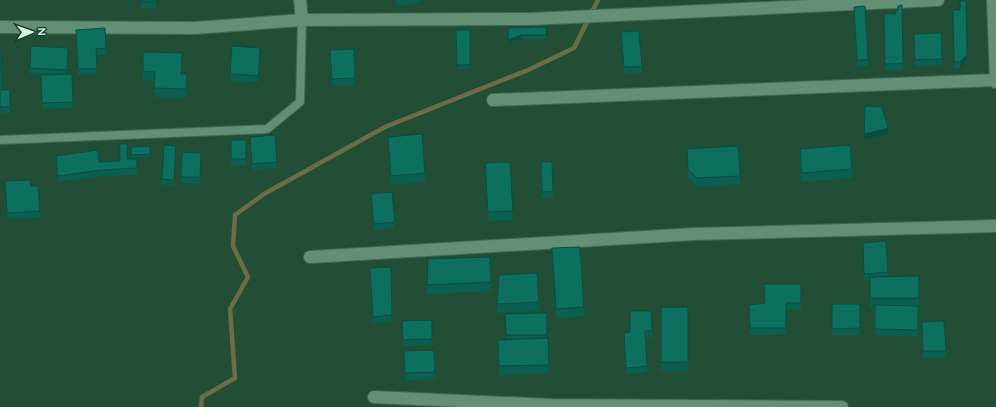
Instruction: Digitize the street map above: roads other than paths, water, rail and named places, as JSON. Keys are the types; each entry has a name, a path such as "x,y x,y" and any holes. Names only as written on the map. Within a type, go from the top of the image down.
{"street":[{"path":"300,0 302,20"},
{"path":"0,26 195,28 302,20 531,19 938,0"},
{"path":"493,100 996,81 993,0"},
{"path":"310,257 694,234 996,226"},
{"path":"374,396 551,405 842,407"}],"lane":[{"path":"0,140 267,129 300,102 302,20"}],"waterway":[{"path":"201,407 202,397 235,378 230,309 248,277 233,246 235,215 264,194 385,127 528,70 574,48 598,0"}]}
